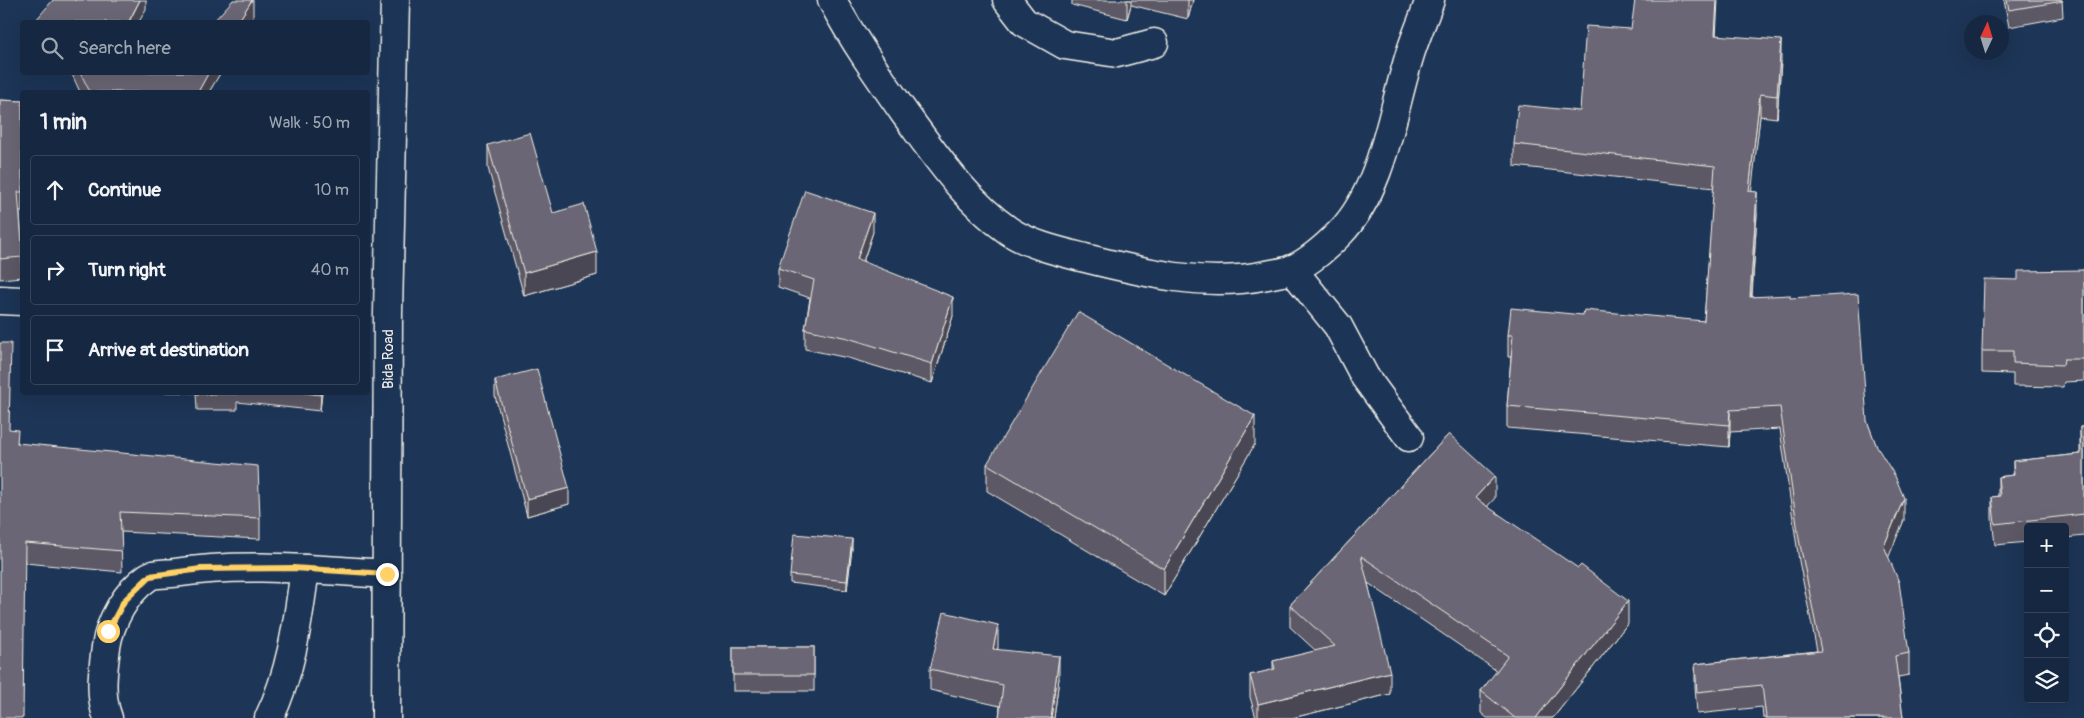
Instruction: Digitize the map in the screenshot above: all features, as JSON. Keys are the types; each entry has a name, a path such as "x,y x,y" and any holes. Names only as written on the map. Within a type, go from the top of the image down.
{"street":[{"name":"Bida Road","path":"386,718 387,574 378,313 395,0"},
{"path":"832,0 889,90 951,177 981,208 1011,232 1053,250 1148,273 1204,280 1239,279 1292,269 1311,260 1341,232 1366,196 1382,153 1411,51 1430,0"},
{"path":"1007,0 1024,22 1065,45 1117,53 1154,43"},
{"path":"1292,269 1338,326 1365,377 1409,437"},
{"path":"0,300 20,301"},
{"path":"108,718 105,710 102,677 108,631 124,601 150,576 201,569 305,569 387,574"},
{"path":"269,718 282,692 294,640 305,569"}],"building":[{"path":"53,0 140,0 130,20 36,20"},
{"path":"233,0 252,0 239,20 215,20"},
{"path":"1635,0 1717,0 1715,35 1781,40 1777,96 1760,94 1749,191 1757,192 1750,297 1790,295 1790,298 1858,294 1867,421 1877,447 1895,476 1904,498 1884,546 1899,582 1909,653 1895,656 1903,718 1766,718 1762,685 1697,692 1695,664 1821,651 1799,539 1780,407 1730,410 1729,425 1507,406 1513,335 1508,335 1511,308 1583,315 1584,310 1704,321 1715,166 1514,144 1518,105 1580,111 1586,26 1631,29"},
{"path":"2007,0 2062,0 2063,1 2009,10"},
{"path":"82,75 207,75 199,90 89,90"},
{"path":"0,100 20,101 20,192 18,192 20,257 0,259"},
{"path":"530,133 553,213 584,204 597,252 524,273 488,145"},
{"path":"805,190 873,213 857,259 953,297 932,364 848,338 805,329 814,280 778,268"},
{"path":"2084,270 2084,359 2064,359 2063,365 2013,363 2013,351 1982,351 1984,279 2018,280 2018,271"},
{"path":"1078,312 1255,416 1164,569 987,464"},
{"path":"0,343 11,343 9,429 18,430 17,443 258,466 260,518 120,512 122,551 25,543 23,718 0,718"},
{"path":"537,369 569,488 527,499 495,380"},
{"path":"2080,427 2084,427 2084,514 1995,524 1992,497 2000,496 1998,477 2014,475 2013,461 2081,454"},
{"path":"1449,434 1495,476 1475,498 1578,568 1581,565 1628,601 1536,718 1515,718 1481,691 1508,656 1361,556 1390,672 1258,704 1250,675 1275,669 1273,661 1335,646 1290,605"},
{"path":"794,534 852,539 847,581 790,575"},
{"path":"944,612 998,625 993,649 1059,656 1051,718 999,718 1003,685 930,669"},
{"path":"733,647 814,647 814,675 733,675"}],"route":[{"path":"108,631 124,601 150,576 201,569 293,568 387,574"}]}
